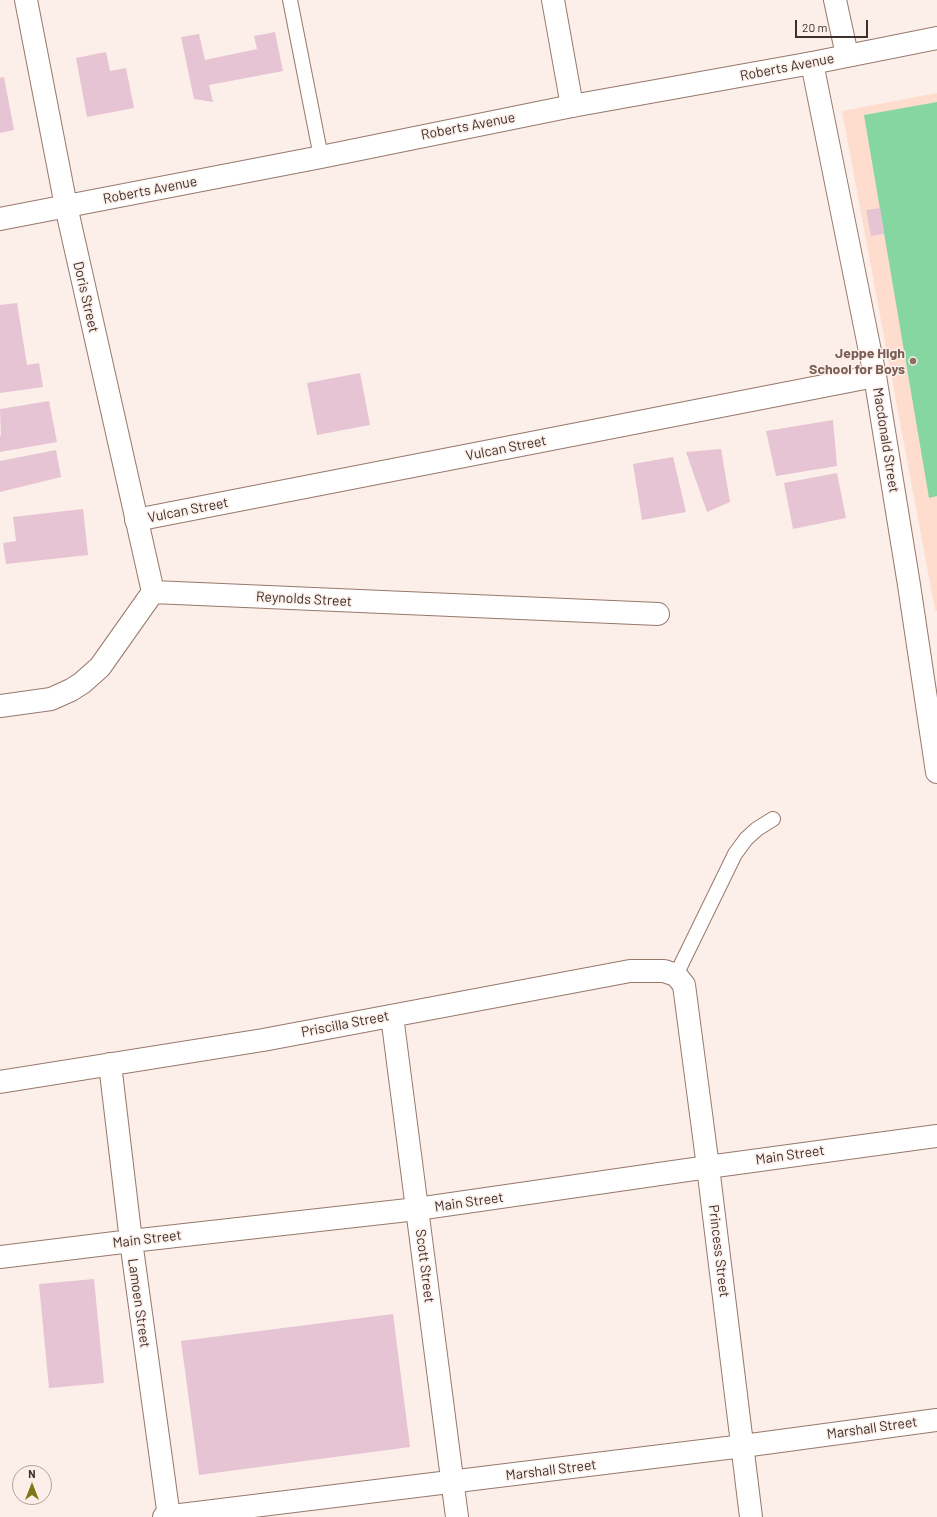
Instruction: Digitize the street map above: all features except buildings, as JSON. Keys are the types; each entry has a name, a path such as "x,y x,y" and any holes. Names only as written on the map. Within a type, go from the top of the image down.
{"street":[{"name":"Doris Street","path":"26,0 66,206 152,592"},
{"path":"553,0 572,106"},
{"path":"835,0 847,55"},
{"name":"Roberts Avenue","path":"0,219 321,157 572,106 812,63 937,38"},
{"name":"Macdonald Street","path":"812,63 875,376 937,772"},
{"name":"Vulcan Street","path":"136,520 875,376"},
{"path":"0,706 51,699 82,683 100,666 152,592"},
{"name":"Reynolds Street","path":"152,592 658,614"},
{"name":"Priscilla Street","path":"0,1082 263,1040 630,971 664,971 680,980"},
{"name":"Princess Street","path":"680,980 708,1167 751,1517"},
{"name":"Scott Street","path":"392,1016 457,1517"},
{"name":"Lamoen Street","path":"110,1064 131,1241 167,1517"},
{"name":"Main Street","path":"0,1257 417,1209 937,1136"},
{"name":"Marshall Street","path":"167,1517 743,1446 937,1420"}],"lane":[{"path":"290,0 321,157"},
{"path":"680,980 735,854 751,834 773,819"}],"shaded area":[{"name":"Jeppe High School for Boys","path":"937,93 937,611 935,610 842,111"}],"green space":[{"name":"Jeppe High School for Boys","path":"937,102 937,496 929,498 864,115"}],"place":[{"name":"Jeppe High School for Boys","path":"913,361"}]}
